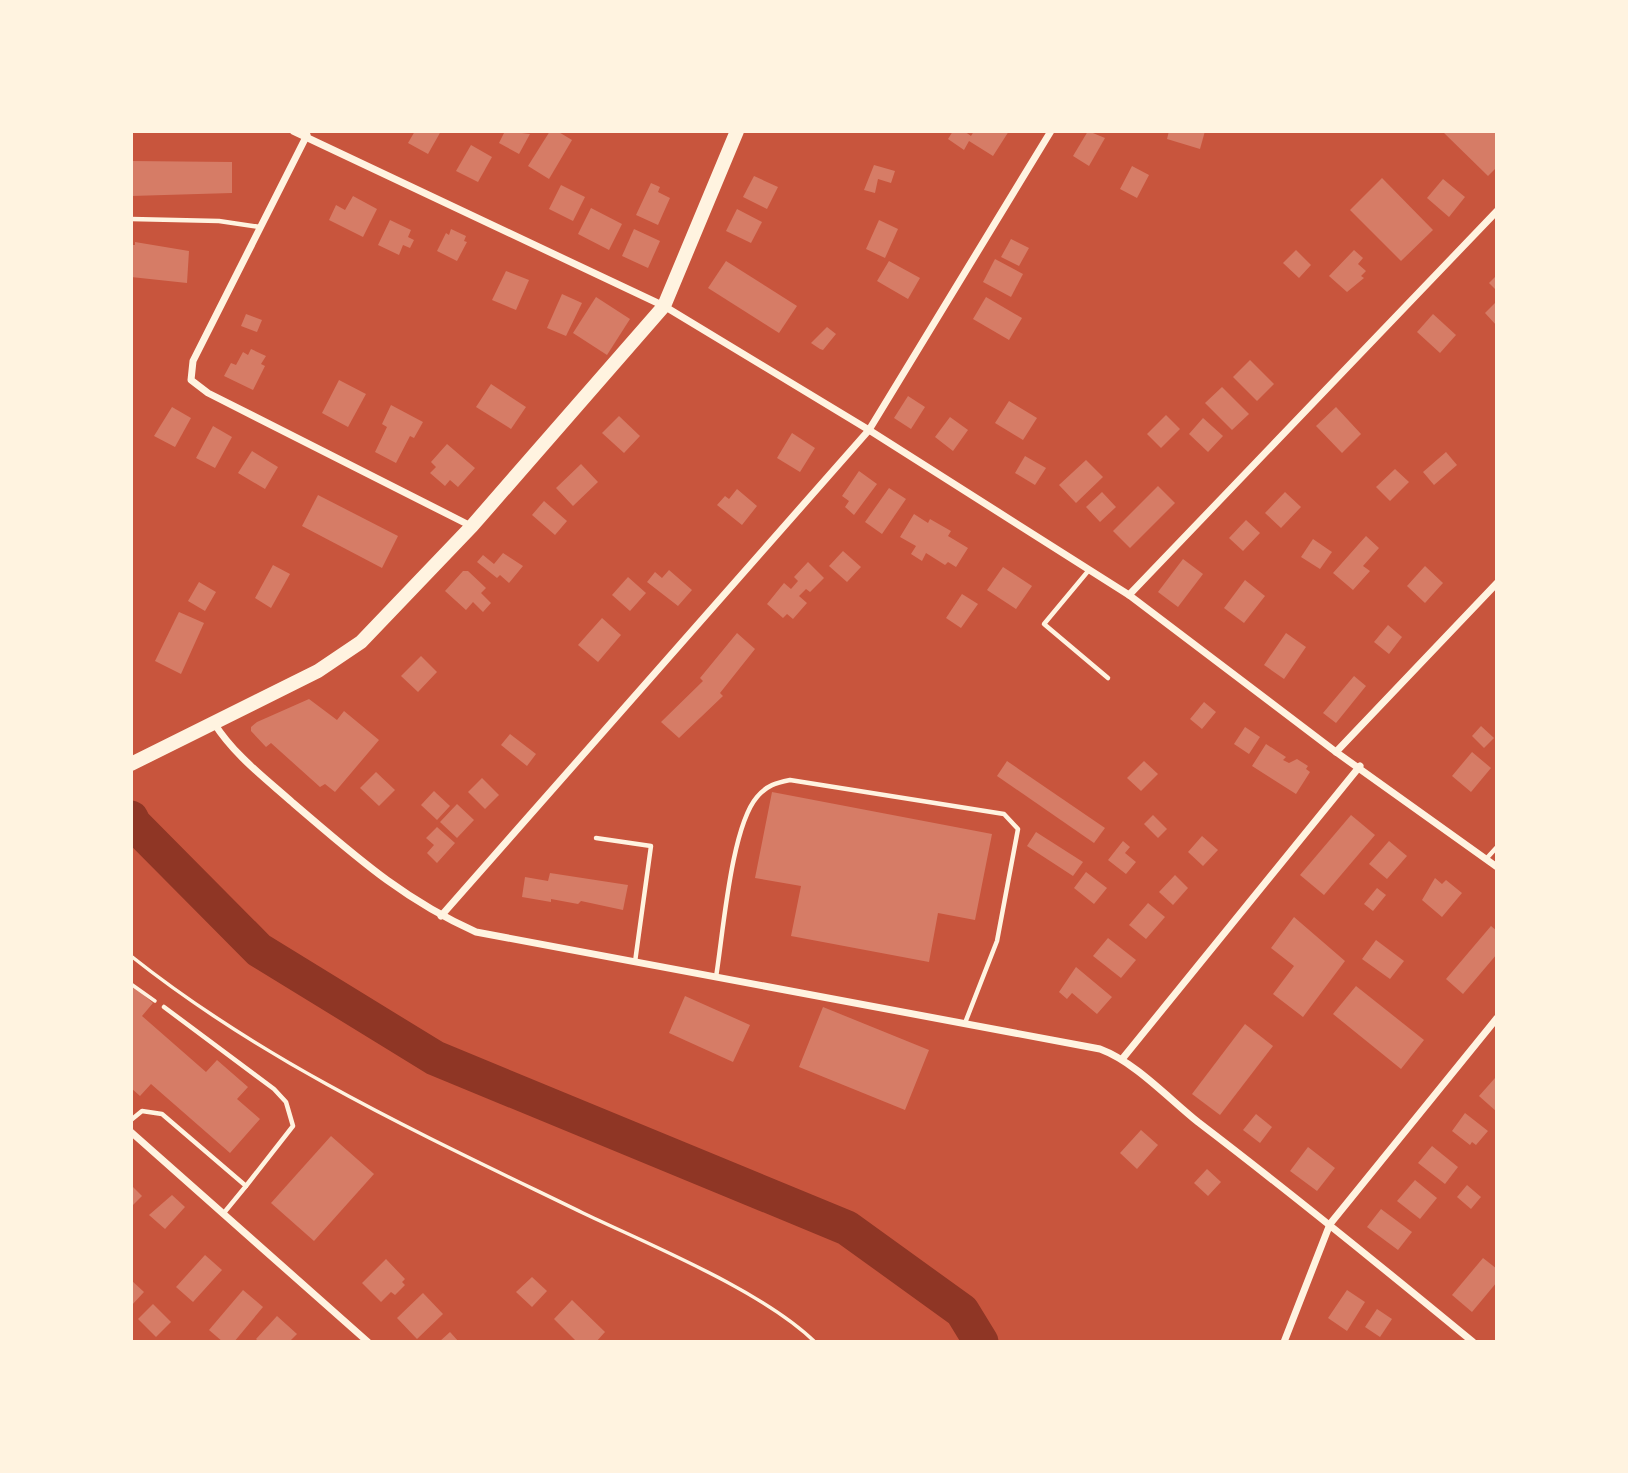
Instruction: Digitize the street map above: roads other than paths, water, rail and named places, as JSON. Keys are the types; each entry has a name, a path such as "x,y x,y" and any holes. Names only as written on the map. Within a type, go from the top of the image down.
{"main road":[{"path":"131,764 318,671 361,642 472,526 664,306 737,131"}],"street":[{"path":"293,131 307,135 664,306 869,430 1129,595 1336,752 1360,766 1497,867"},
{"path":"441,916 869,430 1051,131"},
{"path":"307,135 193,361 191,380 208,393 472,526"},
{"path":"1129,595 1497,211"},
{"path":"1336,752 1497,583"},
{"path":"214,723 226,741 249,764 365,865 406,896 476,932 1100,1049 1123,1058 1157,1090 1330,1224 1473,1342"},
{"path":"1123,1058 1360,766"},
{"path":"1284,1342 1330,1224 1497,1018"},
{"path":"132,1135 368,1342"}],"lane":[{"path":"131,219 219,221 261,227"},
{"path":"1089,570 1044,624 1108,678"},
{"path":"716,977 740,836 755,798 771,784 790,780 1004,814 1018,829 997,941 965,1024"},
{"path":"596,838 651,846 635,963"},
{"path":"1486,859 1497,847"},
{"path":"164,1007 274,1089 286,1102 293,1126 223,1214"},
{"path":"131,1120 142,1111 162,1114 246,1186"}],"waterway":[{"path":"131,818 259,950 435,1058 847,1228 962,1311 981,1342"}]}
